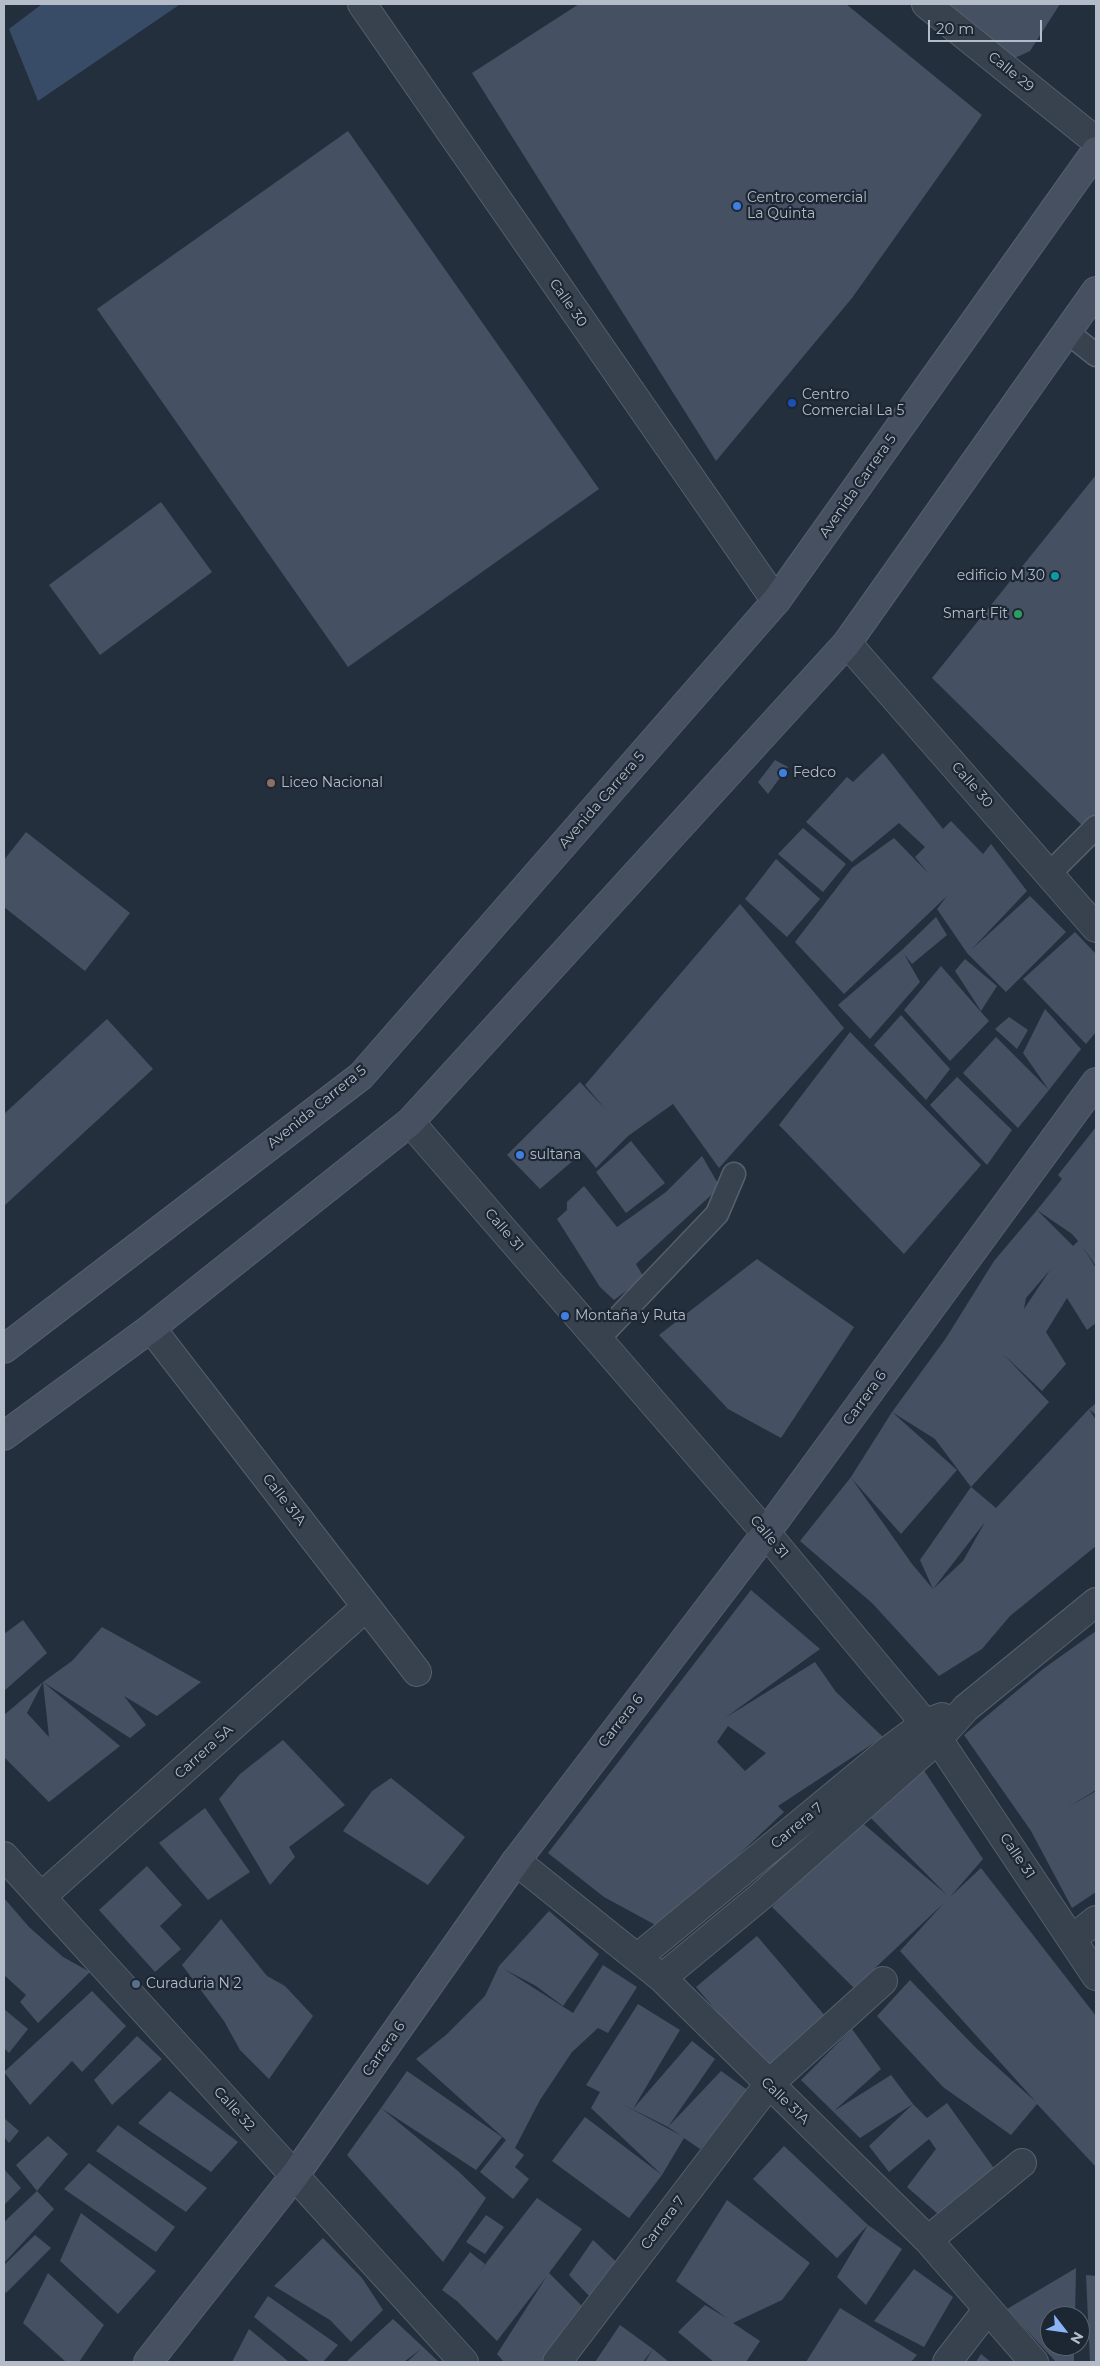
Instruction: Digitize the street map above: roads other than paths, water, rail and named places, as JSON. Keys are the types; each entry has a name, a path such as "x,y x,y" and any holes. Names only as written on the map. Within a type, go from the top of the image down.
{"main road":[{"name":"Avenida Carrera 5","path":"4,1349 361,1076 776,600 1096,151"},
{"path":"4,1436 151,1328 410,1122 847,643 1096,291"},
{"name":"Carrera 6","path":"148,2362 294,2176 516,1861 766,1533 1096,1082"}],"street":[{"name":"Calle 30","path":"362,4 776,600"},
{"name":"Calle 29","path":"926,4 1096,141"},
{"name":"Calle 30","path":"847,643 1096,928"},
{"name":"Calle 31","path":"410,1122 766,1533 931,1731 1096,1976"},
{"name":"Calle 31A","path":"151,1328 417,1672"},
{"name":"Carrera 7","path":"637,1958 889,1750 931,1731 966,1708 1096,1602"},
{"name":"Carrera 5A","path":"41,1897 366,1606"},
{"name":"Carrera 7","path":"662,1978 760,1896 931,1731"},
{"name":"Calle 31A","path":"516,1861 662,1978 768,2085 928,2240 1034,2362"},
{"name":"Calle 32","path":"6,1864 41,1897 464,2362"},
{"path":"1072,1939 1096,1920"},
{"name":"Carrera 7","path":"556,2362 768,2085 883,1981"},
{"path":"928,2240 1022,2163"},
{"path":"947,2362 988,2308"}],"lane":[{"path":"1067,332 1096,355"},
{"path":"1049,874 1096,827"},
{"path":"598,1339 717,1214 734,1174"}],"water":[{"path":"42,4 179,5 38,101 9,29"}],"place":[{"name":"Centro comercial La Quinta","path":"737,206"},
{"name":"Centro Comercial La 5","path":"792,403"},
{"name":"edificio M 30","path":"1055,576"},
{"name":"Smart Fit","path":"1018,614"},
{"name":"Fedco","path":"783,773"},
{"name":"Liceo Nacional","path":"271,783"},
{"name":"sultana","path":"520,1155"},
{"name":"Montaña y Ruta","path":"565,1316"},
{"name":"Curaduria N 2","path":"136,1984"}]}
